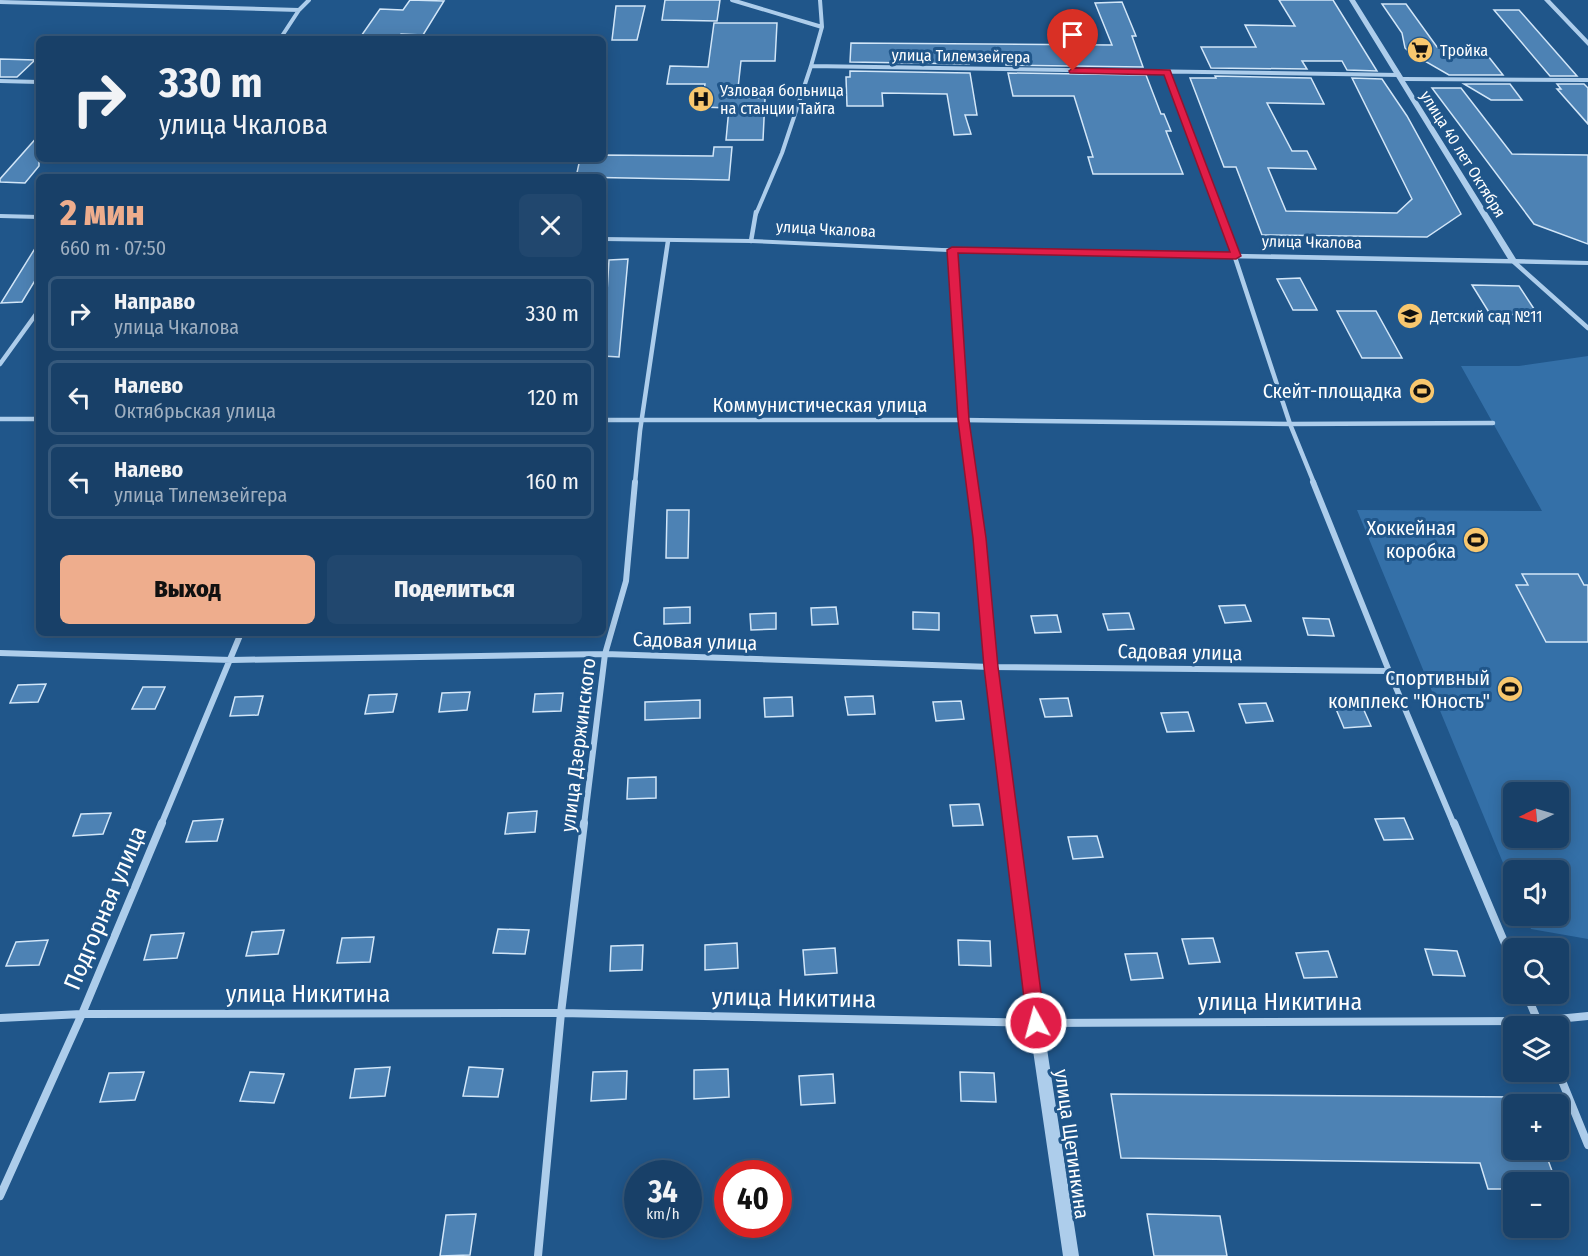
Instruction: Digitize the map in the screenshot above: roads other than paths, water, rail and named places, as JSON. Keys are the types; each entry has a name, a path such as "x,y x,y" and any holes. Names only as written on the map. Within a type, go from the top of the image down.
{"street":[{"path":"140,7 147,0"},
{"path":"282,36 298,10 309,0"},
{"path":"732,0 822,27"},
{"path":"751,241 756,213 782,153 811,66 822,27 820,0"},
{"name":"улица 40 лет Октября","path":"1352,0 1514,262"},
{"path":"1547,0 1588,44"},
{"path":"0,2 298,10"},
{"name":"улица Тилемзейгера","path":"811,66 1588,80"},
{"path":"1167,72 1236,256 1290,424 1389,671 1503,938"},
{"path":"0,81 36,82"},
{"path":"0,216 36,217"},
{"name":"улица Чкалова","path":"606,239 751,241 952,250 1588,262"},
{"name":"улица Дзержинского","path":"537,1256 561,1013 605,654 627,581 642,420 668,241"},
{"name":"улица Щетинкина","path":"952,250 963,420 979,538 991,667 1036,1023 1071,1256"},
{"path":"1514,262 1588,328"},
{"path":"0,364 36,314"},
{"path":"0,419 36,419"},
{"name":"Коммунистическая улица","path":"606,420 963,420 1290,424"},
{"path":"1290,424 1492,423"},
{"name":"Подгорная улица","path":"0,1196 82,1014 240,636"},
{"name":"Садовая улица","path":"0,652 231,660 605,654 991,667 1389,671"},
{"name":"улица Никитина","path":"0,1018 82,1014 561,1013 1036,1023 1503,1023"},
{"name":"улица Никитина","path":"1569,1019 1588,1016"},
{"path":"1562,1082 1588,1145"}],"place":[{"name":"Тройка","path":"1420,50"},
{"name":"Узловая больница на станции Тайга","path":"701,99"},
{"name":"Детский сад №11","path":"1410,316"},
{"name":"Скейт-площадка","path":"1422,391"},
{"name":"Хоккейная коробка","path":"1476,540"},
{"name":"Спортивный комплекс \"Юность\"","path":"1510,689"}]}
